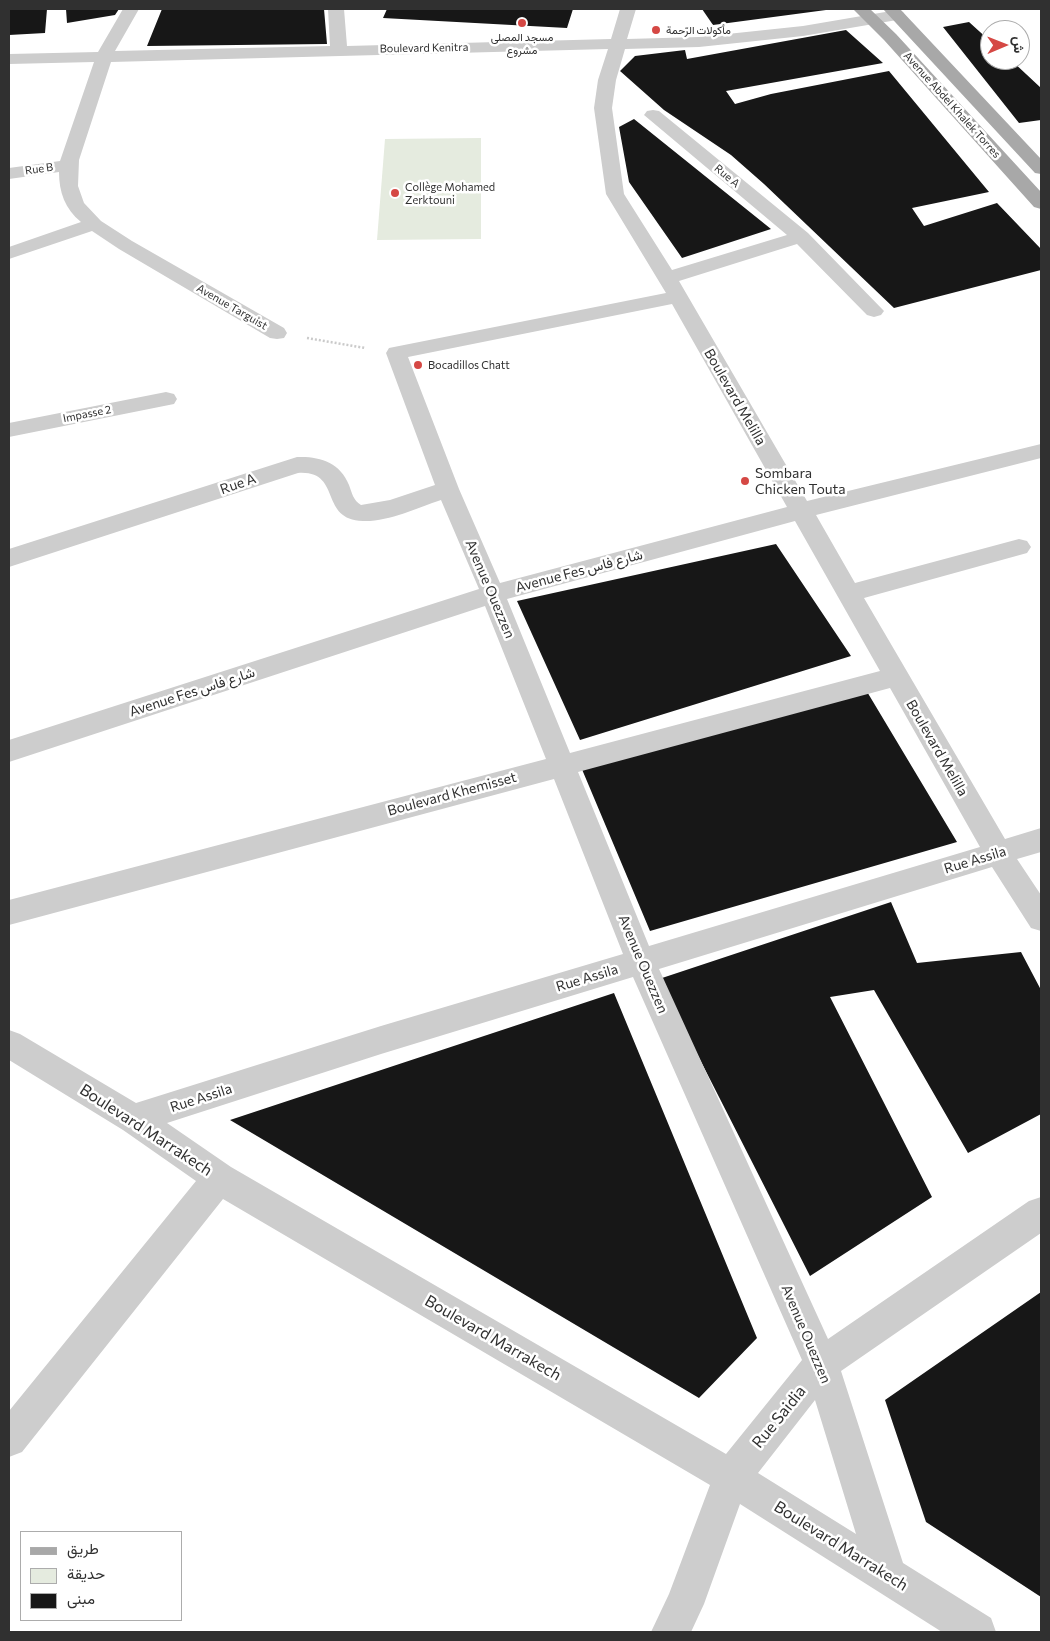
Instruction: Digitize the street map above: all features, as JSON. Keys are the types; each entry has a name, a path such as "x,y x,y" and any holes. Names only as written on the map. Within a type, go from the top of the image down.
{"main road":[{"name":"Avenue Abdel Khalek Torres","path":"894,12 1041,169"},
{"name":"Avenue Abdel Khalek Torres","path":"866,14 1041,203"}],"street":[{"name":"Avenue Targuist","path":"131,9 104,56 68,165 70,194 76,207 94,224 151,260 277,333"},
{"path":"336,9 339,50"},
{"name":"Boulevard Melilla","path":"628,9 607,80 603,108 615,194 672,288 998,853 1041,919"},
{"name":"Boulevard Kenitra","path":"9,59 699,42 804,31 866,14 894,12"},
{"name":"Rue A","path":"653,115 801,237 874,311"},
{"name":"Rue B","path":"9,173 68,165"},
{"path":"9,253 94,224"},
{"path":"396,353 672,288 801,237"},
{"name":"Avenue Ouezzen","path":"396,353 448,489 493,594 641,962 821,1364 887,1574"},
{"name":"Impasse 2","path":"9,430 166,399"},
{"name":"Avenue Fes شارع فاس","path":"9,752 493,594 801,511 1041,451"},
{"name":"Rue A","path":"9,558 297,464 313,464 333,476 341,499 350,509 361,513 387,508 448,489"},
{"path":"849,593 1019,548"},
{"name":"Boulevard Khemisset","path":"9,913 223,854 562,766 692,729 896,677"},
{"name":"Rue Assila","path":"134,1119 381,1040 1041,840"},
{"name":"Boulevard Marrakech","path":"9,1044 134,1119 219,1178 731,1477 977,1632"},
{"path":"9,1439 219,1178"},
{"name":"Rue Saidia","path":"670,1632 685,1604 731,1477 821,1364 1041,1213"}],"path":[{"name":"Avenue Targuist","path":"277,333 396,353"}],"green space":[{"path":"481,138 481,239 377,240 385,139"}],"building":[{"path":"9,9 47,9 45,33 9,35"},
{"path":"66,9 119,9 115,15 67,23"},
{"path":"162,9 324,9 327,44 147,46"},
{"name":"مسجد المصلى مشروع","path":"387,9 573,9 567,28 383,18"},
{"path":"702,9 825,9 826,10 713,25"},
{"path":"969,22 980,32 980,70 1022,70 1041,88 1041,120 1019,123 943,27"},
{"path":"846,30 883,63 726,91 735,104 771,94 889,71 989,192 912,208 924,226 997,203 1041,249 1041,270 894,308 731,155 664,110 620,71 635,56 685,50 687,59"},
{"path":"634,119 771,229 682,258 629,182 619,127"},
{"path":"776,544 851,656 580,740 517,601"},
{"path":"866,690 957,842 650,931 581,767"},
{"path":"891,902 917,963 1021,952 1041,990 1041,1114 968,1153 874,990 830,997 932,1197 810,1276 659,979"},
{"path":"614,993 757,1338 699,1398 230,1120"},
{"path":"1041,1292 1041,1597 926,1522 885,1400"}],"place":[{"name":"مسجد المصلى مشروع","path":"522,23"},
{"name":"مأكولات الرّحمة","path":"656,30"},
{"name":"Collège Mohamed Zerktouni","path":"395,193"},
{"name":"Bocadillos Chatt","path":"418,365"},
{"name":"Sombara Chicken Touta","path":"745,481"}]}
